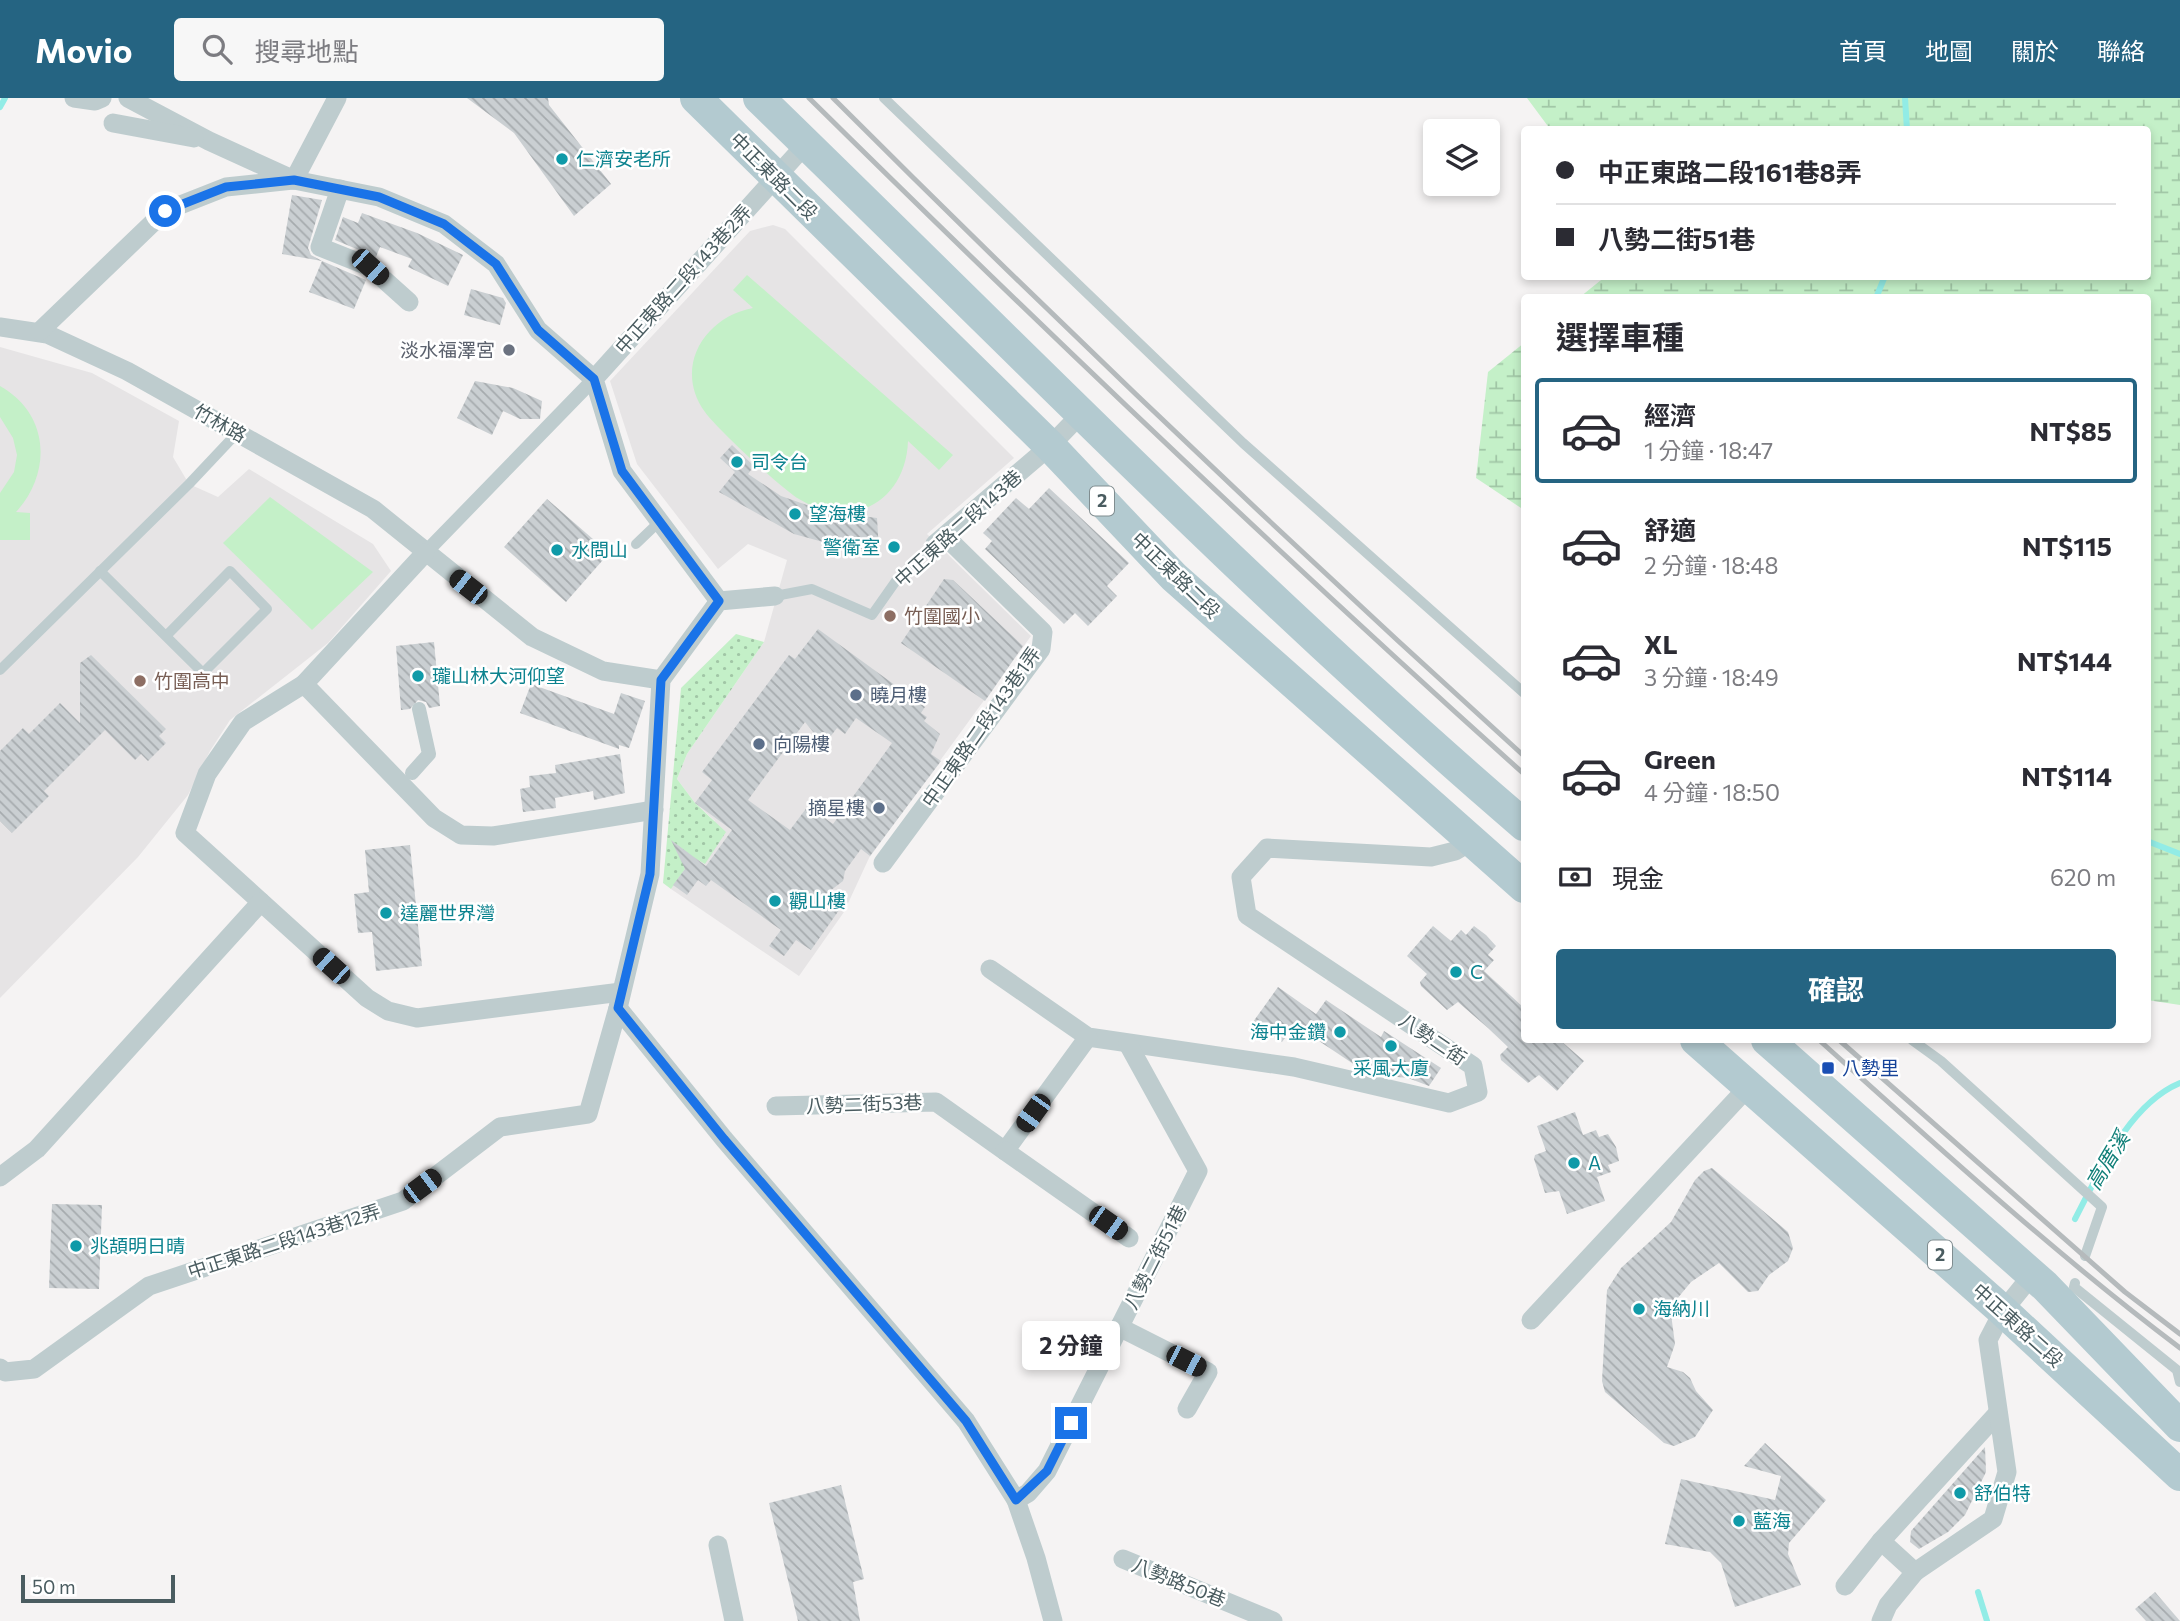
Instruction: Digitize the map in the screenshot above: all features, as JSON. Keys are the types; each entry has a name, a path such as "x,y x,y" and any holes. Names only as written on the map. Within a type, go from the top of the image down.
{"main road":[{"name":"中正東路二段","path":"695,98 1050,446 1174,577 1521,884"},
{"name":"2","path":"759,98 1080,415 1408,725 1521,822"},
{"name":"中正東路二段","path":"1699,1043 2003,1311 2180,1475"},
{"name":"2","path":"1770,1043 2032,1275 2179,1422"}],"street":[{"path":"74,98 95,101 102,98"},
{"path":"128,98 209,141 294,180 379,197 444,224 496,264 538,330 594,379 622,471 719,601 661,680 650,874 620,1000"},
{"path":"294,180 337,98"},
{"path":"113,123 209,141"},
{"name":"中正東路二段143巷2弄","path":"594,379 774,176 806,144"},
{"path":"40,331 165,211 226,187 294,180"},
{"path":"340,189 320,247 370,267 409,302"},
{"name":"竹林路","path":"0,327 40,331 127,371 373,509 532,637 603,671 661,680"},
{"path":"594,379 425,553 304,684 243,722 207,774 185,833 367,998 388,1011 417,1018 620,1000"},
{"name":"中正東路二段143巷","path":"940,540 1050,446 1080,415"},
{"name":"中正東路二段143巷1弄","path":"883,863 1041,649 1043,632 940,540"},
{"name":"中正東路二段143巷","path":"719,601 775,596"},
{"path":"304,684 434,818 461,835 494,836 654,810"},
{"path":"412,773 429,754 419,709"},
{"name":"八勢二街","path":"990,970 1088,1037 1294,1067 1449,1102 1478,1093 1473,1066 1247,915 1241,877 1267,848 1431,857 1455,851 1472,841"},
{"path":"0,1178 37,1149 261,902"},
{"path":"620,1000 724,1139 966,1421 1016,1500 1037,1559 1053,1621"},
{"name":"中正東路二段143巷12弄","path":"0,1368 5,1372 34,1369 149,1286 403,1201 500,1128 588,1114 620,1000"},
{"path":"1005,1151 1088,1037"},
{"name":"八勢二街51巷","path":"1016,1500 1047,1471 1198,1171 1128,1044"},
{"path":"1531,1320 1749,1086"},
{"name":"八勢二街53巷","path":"776,1106 936,1102 1129,1238"},
{"path":"1881,1621 1888,1605 1916,1572 1993,1519 2007,1472 1988,1340 2003,1311 2032,1275"},
{"path":"1119,1327 1208,1372 1187,1409"},
{"path":"1845,1586 1881,1541 1998,1413"},
{"path":"1881,1541 1916,1572"},
{"path":"718,1545 734,1621"},
{"name":"八勢路50巷","path":"1123,1559 1273,1621"}],"lane":[{"path":"884,98 1243,443 1521,690"},
{"path":"0,670 189,484 237,433"},
{"path":"636,544 659,522"},
{"name":"中正東路二段143巷","path":"775,596 812,589 872,615 898,578 940,540"},
{"path":"100,571 203,673 267,609 230,571 166,636"},
{"path":"1916,1043 1941,1060 2102,1207 2085,1256"},
{"path":"2075,1283 2074,1287 2177,1370 2180,1382"}],"shaded area":[{"name":"竹圍國小","path":"773,225 785,229 1014,458 927,534 1031,636 869,858 844,912 799,976 671,889 685,869 684,859 694,857 715,821 695,803 677,779 687,754 764,642 787,560 748,544 718,569 637,464 610,381 750,231"},
{"name":"竹圍高中","path":"0,347 92,373 179,421 173,457 189,484 218,497 249,469 373,544 391,571 328,643 230,720 210,751 188,795 138,857 0,998"}],"green space":[{"path":"1527,98 2180,98 2180,1005 2151,1001 2151,294 1584,294 1601,280 2151,280 2151,126 1548,126"},
{"path":"747,275 953,455 939,470 908,441 905,462 898,480 887,494 873,505 856,511 838,512 819,508 790,493 722,431 705,412 696,395 692,378 693,362 708,333 720,322 753,308 733,290"},
{"path":"1521,345 1521,508 1476,478 1488,372"},
{"path":"0,386 17,398 29,412 37,428 40,462 36,480 28,497 16,512 30,513 30,540 0,540 0,493 14,472 17,455 13,438 0,417"},
{"path":"270,497 373,572 312,630 223,543"},
{"path":"736,634 764,642 687,754 677,779 695,803 726,832 705,864 691,856 684,859 685,869 671,889 663,883 681,688"}],"building":[{"name":"仁濟安老所","path":"467,98 548,98 549,105 611,184 574,216 514,133"},
{"path":"292,195 322,200 308,248 311,255 322,261 282,254"},
{"path":"362,213 417,233 463,255 448,286 408,267 412,259 380,247 376,257 335,240 343,217 358,223"},
{"path":"322,261 366,280 354,309 309,292"},
{"path":"471,289 503,298 506,303 500,325 464,315"},
{"path":"475,381 513,388 542,401 540,419 520,419 503,411 492,435 457,418"},
{"name":"望海樓","path":"732,445 754,466 748,474 781,496 824,511 877,518 879,551 834,545 794,534 719,492 735,472 720,458"},
{"path":"1049,488 1129,563 1107,586 1117,596 1088,626 1075,613 1064,624 985,549 992,541 983,533 1016,498 1029,509"},
{"name":"水問山","path":"547,499 609,553 566,602 504,547"},
{"path":"944,579 953,580 1023,646 985,701 901,643"},
{"path":"818,629 925,707 921,713 927,717 924,721 940,734 931,754 941,761 870,856 861,849 845,871 843,881 826,894 842,906 811,950 796,940 784,956 769,946 781,930 711,880 706,886 698,880 687,895 673,885 685,869 671,840 706,866 732,830 695,803 712,780 702,772 789,655 795,659","holes":["856,718 892,743 833,824 808,806 790,830 748,800 805,722 818,738 827,741 837,728 845,734"]},
{"name":"瓏山林大河仰望","path":"434,642 440,706 429,708 426,702 418,700 410,709 401,710 396,646"},
{"path":"91,655 166,729 159,736 166,743 148,761 141,754 135,760 105,730 44,791 49,796 12,833 0,821 0,751 23,728 29,734 60,703 80,723 80,663"},
{"path":"531,684 614,714 621,693 645,701 629,748 619,745 619,749 520,713"},
{"path":"620,754 625,793 594,800 593,791 555,798 556,808 523,812 520,789 530,787 529,776 556,773 555,765"},
{"name":"達麗世界灣","path":"410,845 422,966 376,971 372,932 358,933 354,894 369,892 365,850"},
{"path":"1433,926 1451,941 1461,930 1466,935 1474,926 1496,946 1488,955 1494,960 1484,971 1521,1005 1521,1043 1563,1043 1584,1061 1557,1091 1539,1075 1528,1083 1501,1060 1500,1055 1508,1047 1488,1028 1458,1002 1447,1010 1421,986 1420,982 1427,974 1407,956"},
{"path":"1278,987 1316,1014 1326,1000 1381,1037 1384,1031 1441,1068 1429,1086 1408,1078 1388,1076 1359,1058 1355,1065 1295,1025 1282,1042 1253,1022"},
{"name":"A","path":"1575,1112 1583,1135 1596,1130 1599,1137 1608,1134 1616,1147 1619,1161 1608,1165 1611,1172 1597,1177 1605,1201 1567,1214 1559,1191 1545,1193 1534,1159 1535,1155 1546,1151 1537,1126"},
{"name":"海納川","path":"1712,1168 1788,1232 1793,1248 1788,1261 1769,1275 1758,1291 1748,1292 1719,1263 1691,1282 1672,1305 1675,1344 1667,1367 1683,1372 1690,1378 1696,1391 1713,1410 1695,1437 1674,1446 1664,1443 1605,1392 1602,1381 1607,1290 1621,1268 1671,1222 1695,1180 1704,1171"},
{"name":"兆頡明日晴","path":"52,1204 102,1205 99,1289 49,1288"},
{"name":"藍海","path":"1765,1443 1826,1500 1789,1543 1788,1554 1801,1585 1735,1607 1721,1563 1710,1552 1665,1544 1681,1479 1775,1500 1781,1476 1744,1466"},
{"name":"舒伯特","path":"1985,1447 1986,1472 1965,1515 1948,1532 1919,1549 1910,1542 1911,1531"},
{"path":"841,1485 864,1579 853,1582 860,1621 798,1621 769,1503"},
{"path":"2155,1592 2180,1621 2146,1621 2135,1609"}],"waterway":[{"path":"0,107 5,98"},
{"name":"高厝溪","path":"1905,98 1907,126"},
{"name":"高厝溪","path":"1878,294 1883,280"},
{"name":"高厝溪","path":"2151,843 2180,854"},
{"name":"高厝溪","path":"2075,1219 2105,1161 2131,1123 2162,1093 2180,1083"},
{"name":"高厝溪","path":"1978,1592 1987,1621"}],"railway":[{"path":"809,98 1163,440 1521,771"},
{"path":"833,98 1174,431 1521,753"},
{"path":"1822,1043 2041,1236 2180,1348"},
{"path":"1842,1043 2125,1292 2180,1334"}],"place":[{"name":"仁濟安老所","path":"562,159"},
{"name":"淡水福澤宮","path":"509,350"},
{"name":"司令台","path":"737,462"},
{"name":"望海樓","path":"795,514"},
{"name":"警衛室","path":"894,547"},
{"name":"水問山","path":"557,550"},
{"name":"竹圍國小","path":"890,616"},
{"name":"瓏山林大河仰望","path":"418,676"},
{"name":"竹圍高中","path":"140,681"},
{"name":"曉月樓","path":"856,695"},
{"name":"向陽樓","path":"759,744"},
{"name":"摘星樓","path":"879,808"},
{"name":"觀山樓","path":"775,901"},
{"name":"達麗世界灣","path":"386,913"},
{"name":"C","path":"1456,972"},
{"name":"海中金鑽","path":"1340,1032"},
{"name":"采風大廈","path":"1391,1046"},
{"name":"八勢里","path":"1828,1068"},
{"name":"A","path":"1574,1163"},
{"name":"兆頡明日晴","path":"76,1246"},
{"name":"海納川","path":"1639,1309"},
{"name":"舒伯特","path":"1960,1493"},
{"name":"藍海","path":"1739,1521"}],"route":[{"path":"165,211 226,187 294,180 379,197 444,224 496,264 538,330 594,379 622,471 719,601 661,680 650,874 618,1008 724,1139 966,1421 1016,1500 1028,1493 1047,1471 1071,1423"}]}
